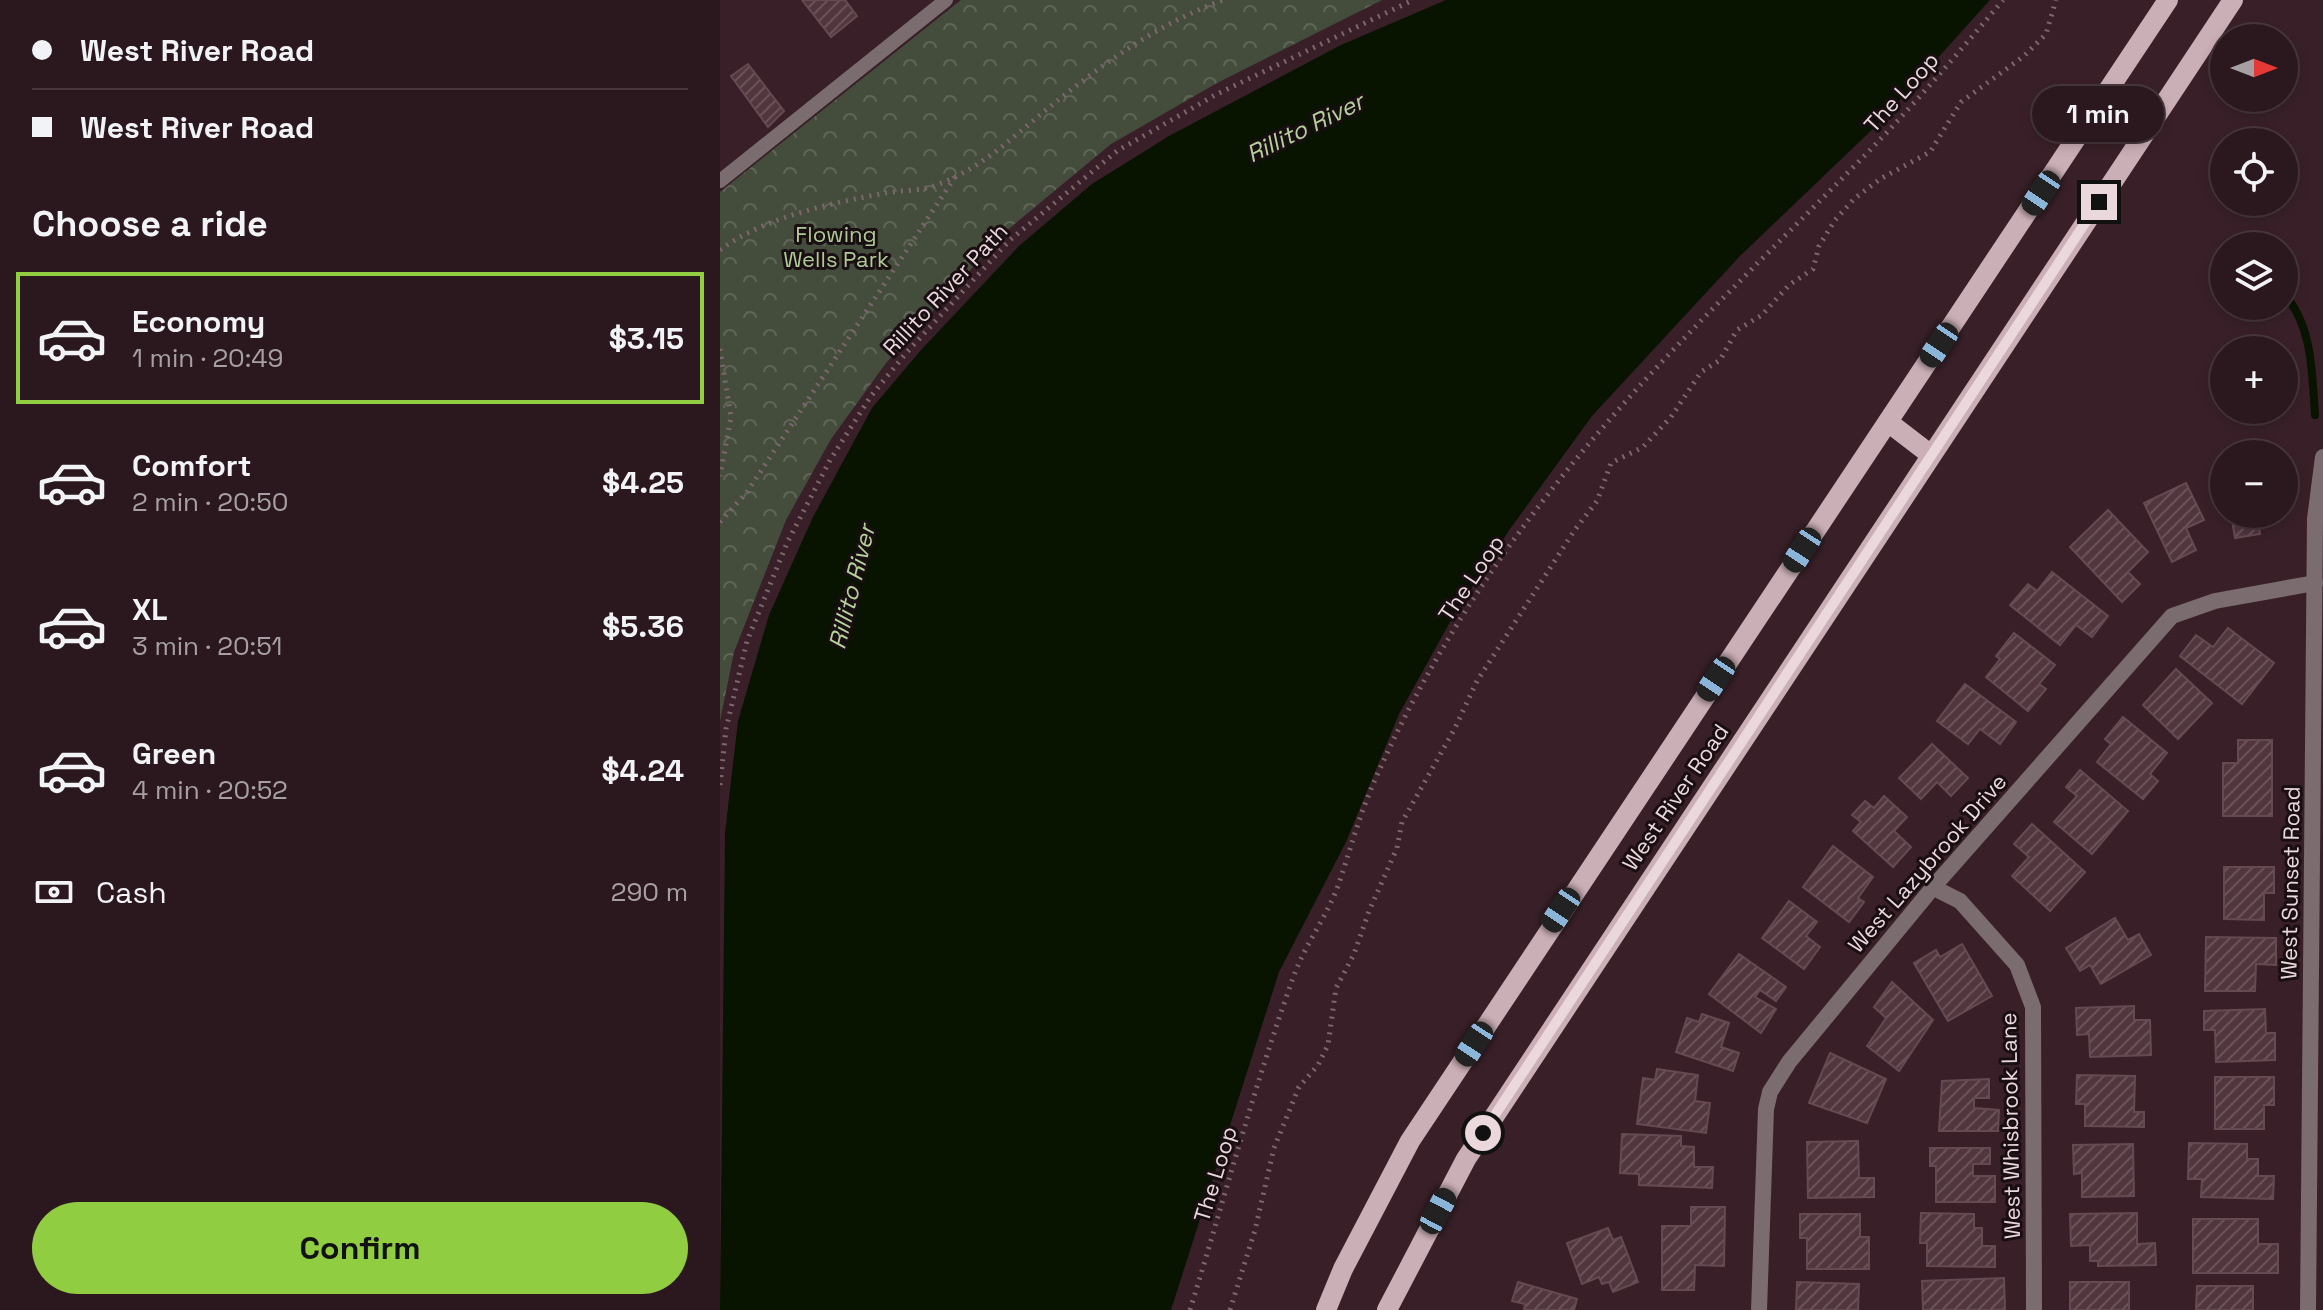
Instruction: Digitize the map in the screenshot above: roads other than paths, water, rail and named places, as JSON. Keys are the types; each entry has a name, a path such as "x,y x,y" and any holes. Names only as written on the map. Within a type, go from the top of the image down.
{"main road":[{"name":"West River Road","path":"1326,1310 1343,1269 1410,1141 2168,0"},
{"name":"West River Road","path":"1387,1310 1466,1159 2233,0"},
{"path":"1888,422 1931,455"}],"street":[{"name":"West Sunset Road","path":"2308,1310 2315,519 2323,457"},
{"name":"West Lazybrook Drive","path":"1759,1310 1766,1109 1770,1092 1789,1062 1935,885 2172,616 2215,601 2315,583"},
{"name":"West Whisbrook Lane","path":"1935,885 1960,901 2017,965 2033,1007 2034,1310"}],"lane":[{"path":"720,181 946,0"}],"water":[{"name":"Rillito River","path":"1446,0 1990,0 1879,123 1740,256 1592,416 1510,529 1455,613 1399,714 1346,842 1279,972 1171,1310 720,1310 725,833 738,721 769,615 813,517 872,408 921,350 1019,246 1092,184 1169,136 1341,45"}],"waterway":[{"path":"2298,315 2312,368 2315,415"}],"park label":[{"name":"Flowing Wells Park","path":"836,246"}]}
